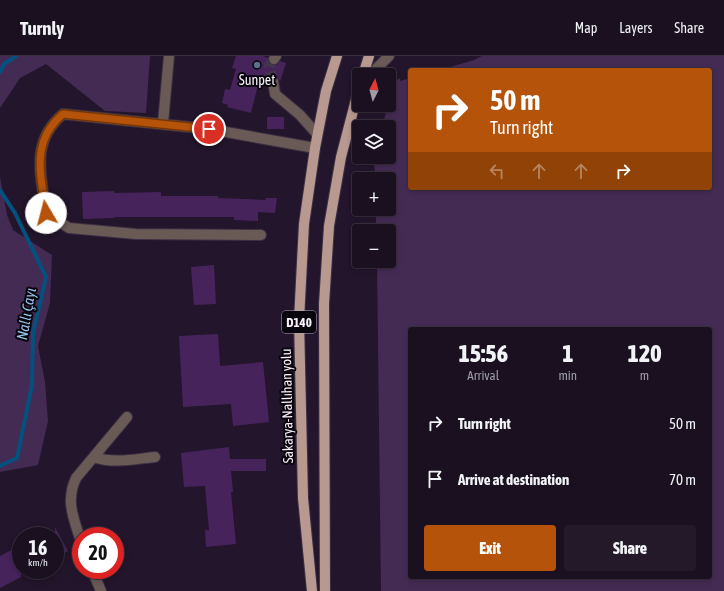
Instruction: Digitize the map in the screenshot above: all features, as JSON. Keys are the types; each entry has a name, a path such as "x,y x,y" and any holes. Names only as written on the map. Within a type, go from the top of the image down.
{"main road":[{"name":"Sakarya-Nallıhan yolu","path":"312,591 302,498 299,320 304,224 317,134 326,91 337,56"},
{"path":"365,68 369,56"},
{"name":"D140","path":"325,591 324,304 329,234 341,158 353,112"}],"street":[{"path":"163,124 169,56"},
{"path":"377,68 389,56"},
{"path":"272,81 276,94 300,115 317,134"},
{"path":"261,235 136,234 69,228 46,213 40,170 41,150 47,132 63,114 209,129 315,148"},
{"path":"76,527 70,504 70,495 76,478 127,417"},
{"path":"94,457 112,461 155,457"},
{"path":"96,579 101,591"}],"shaded area":[{"path":"0,56 150,56 146,113 105,111 46,64 20,78 0,108"},
{"path":"482,56 724,56 724,591 381,591 377,268 396,268 396,224 376,224 376,216 396,216 396,172 375,172 374,164 396,164 396,120 384,120 386,112 396,112 396,81 400,78 400,81 408,79 408,190 712,190 712,68 447,68 474,60"},
{"path":"0,177 7,215 13,230 52,255 50,303 38,346 45,382 48,421 38,465 0,472"}],"building":[{"path":"236,56 263,56 268,58 268,62 273,65 277,65 280,61 286,63 280,82 278,77 275,75 269,76 267,79 260,77 251,113 227,107 228,105 222,103 225,89 230,90 236,69 232,68"},
{"path":"267,117 284,117 284,129 267,129"},
{"path":"114,191 114,193 161,192 161,196 218,196 218,198 265,200 266,198 277,198 275,213 258,212 258,221 234,220 234,217 114,217 83,219 82,192"},
{"path":"214,265 216,304 194,305 191,267"},
{"path":"218,334 220,366 263,362 269,422 233,426 231,404 183,407 179,336"},
{"path":"229,447 230,459 266,459 266,471 231,471 233,492 231,492 236,544 206,547 205,530 209,530 205,486 184,487 181,453"},
{"path":"64,544 68,551 64,553"},
{"path":"12,550 12,579 17,579 0,588 0,556"}],"waterway":[{"name":"Nallı Çayı","path":"0,72 4,64 16,56"},
{"name":"Nallı Çayı","path":"0,190 15,213 46,277 33,333 32,385 17,458 0,466"}],"tunnel":[{"path":"273,81 269,66 274,59"}],"place":[{"name":"Sunpet","path":"257,65"}],"route":[{"path":"46,213 40,170 41,150 47,132 63,114 209,129"}]}
